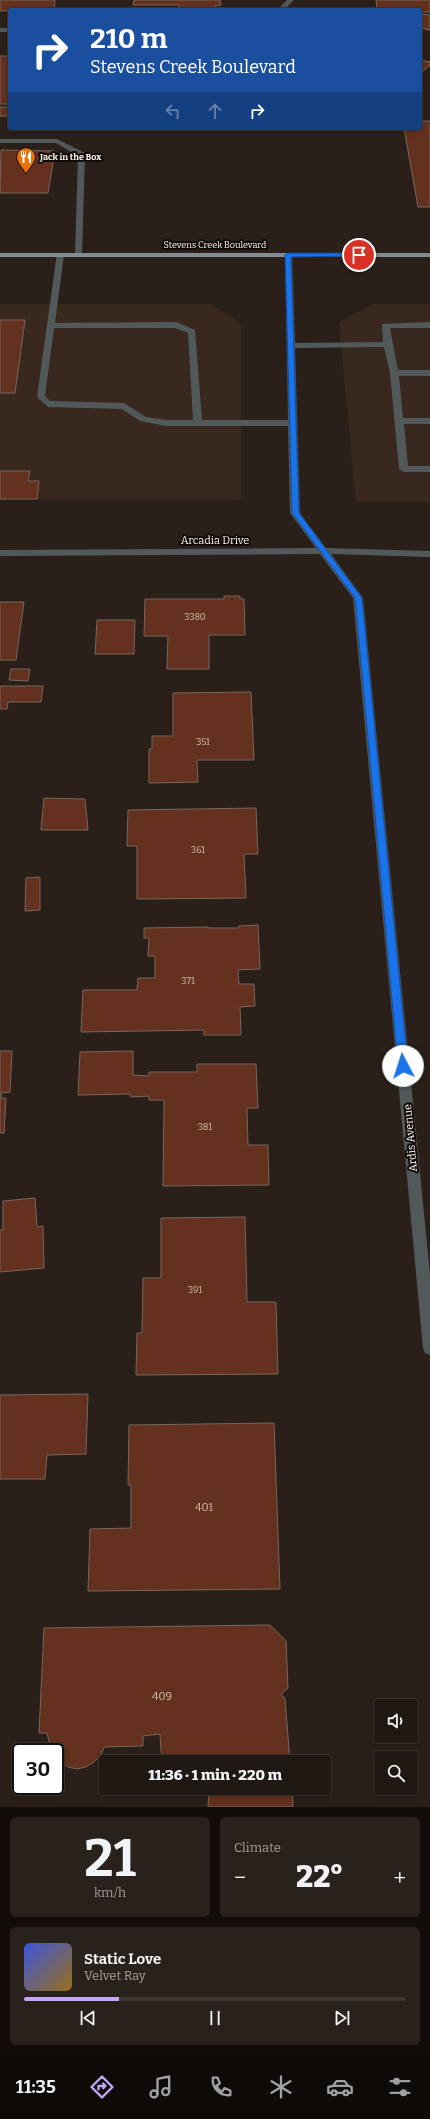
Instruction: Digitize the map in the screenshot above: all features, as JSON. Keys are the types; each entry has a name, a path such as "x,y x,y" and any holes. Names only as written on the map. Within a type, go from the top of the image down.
{"main road":[{"name":"Stevens Creek Boulevard","path":"0,255 430,255"}],"street":[{"path":"282,8 291,0"},
{"path":"0,141 57,141 82,155 79,255"},
{"path":"60,255 41,397 48,404 124,406 143,420 166,423 292,423"},
{"name":"Ardis Avenue","path":"288,255 295,513 358,598 430,1348"},
{"path":"50,326 176,325 186,328 192,332 198,423"},
{"path":"430,325 385,326 394,373 404,469 430,469"},
{"path":"290,346 388,344"},
{"path":"394,373 430,373"},
{"path":"399,421 430,421"},
{"name":"Arcadia Drive","path":"0,553 322,551 430,554"}],"shaded area":[{"path":"0,304 211,304 241,324 241,500 0,499"},
{"path":"375,304 430,304 430,502 356,502 339,322"}],"building":[{"path":"0,0 55,0 54,8 8,8 8,11 0,11"},
{"path":"134,0 220,0 221,5 215,6 215,8 179,8 179,5 133,5"},
{"path":"376,0 430,0 430,12 422,12 422,8 377,8"},
{"path":"422,14 430,15 430,30 422,28"},
{"path":"0,56 8,56 8,104 0,104"},
{"path":"422,60 430,62 430,65 422,72"},
{"path":"0,107 8,107 8,116 0,116"},
{"path":"422,121 430,121 430,207 418,207 404,130 422,130"},
{"name":"Jack in the Box","path":"1,150 55,151 48,193 0,193"},
{"path":"0,320 25,320 15,393 0,393"},
{"path":"0,471 30,471 28,481 39,481 37,499 0,499"},
{"path":"224,596 240,596 240,599 244,599 245,635 209,635 209,669 167,669 168,636 144,636 145,599 224,599"},
{"path":"0,602 24,602 16,660 0,660"},
{"path":"97,620 135,620 134,654 95,654"},
{"path":"11,669 30,669 28,681 9,680"},
{"path":"0,686 43,686 41,702 8,702 7,709 0,709"},
{"path":"251,692 254,760 197,760 198,782 149,783 149,749 152,749 152,736 173,736 173,693"},
{"path":"44,798 85,799 88,830 41,830"},
{"path":"256,808 258,854 244,854 246,898 137,899 137,846 127,846 128,810"},
{"path":"40,877 40,910 25,911 26,878"},
{"path":"258,925 260,969 238,970 239,984 254,984 255,1006 240,1007 241,1035 204,1035 204,1030 81,1032 83,990 137,990 138,978 155,978 155,956 148,956 149,938 144,938 144,928 239,928 239,926"},
{"path":"0,1051 12,1051 10,1092 1,1093 1,1098 6,1098 4,1133 0,1133"},
{"path":"133,1051 133,1075 149,1076 149,1072 197,1072 197,1064 256,1064 258,1108 247,1108 248,1145 268,1145 269,1185 163,1186 164,1100 149,1100 149,1096 131,1097 130,1094 78,1095 80,1052"},
{"path":"35,1198 37,1227 43,1226 44,1268 0,1272 0,1230 3,1230 3,1201"},
{"path":"245,1217 247,1302 276,1302 278,1374 136,1375 137,1333 142,1333 143,1278 161,1278 161,1218"},
{"path":"88,1394 86,1454 47,1455 45,1479 0,1479 0,1395"},
{"path":"274,1423 280,1589 88,1591 90,1529 131,1528 131,1485 128,1485 129,1425"},
{"path":"270,1625 286,1641 288,1688 281,1694 285,1699 289,1755 163,1755 161,1752 160,1734 143,1736 143,1746 104,1747 101,1755 99,1755 94,1762 86,1767 77,1769 68,1767 64,1764 64,1743 49,1743 47,1733 39,1733 44,1628"},
{"path":"209,1795 292,1795 293,1807 208,1807"}],"place":[{"name":"Jack in the Box","path":"26,174"}],"route":[{"path":"359,255 288,255 295,513 358,598 403,1066"}]}
